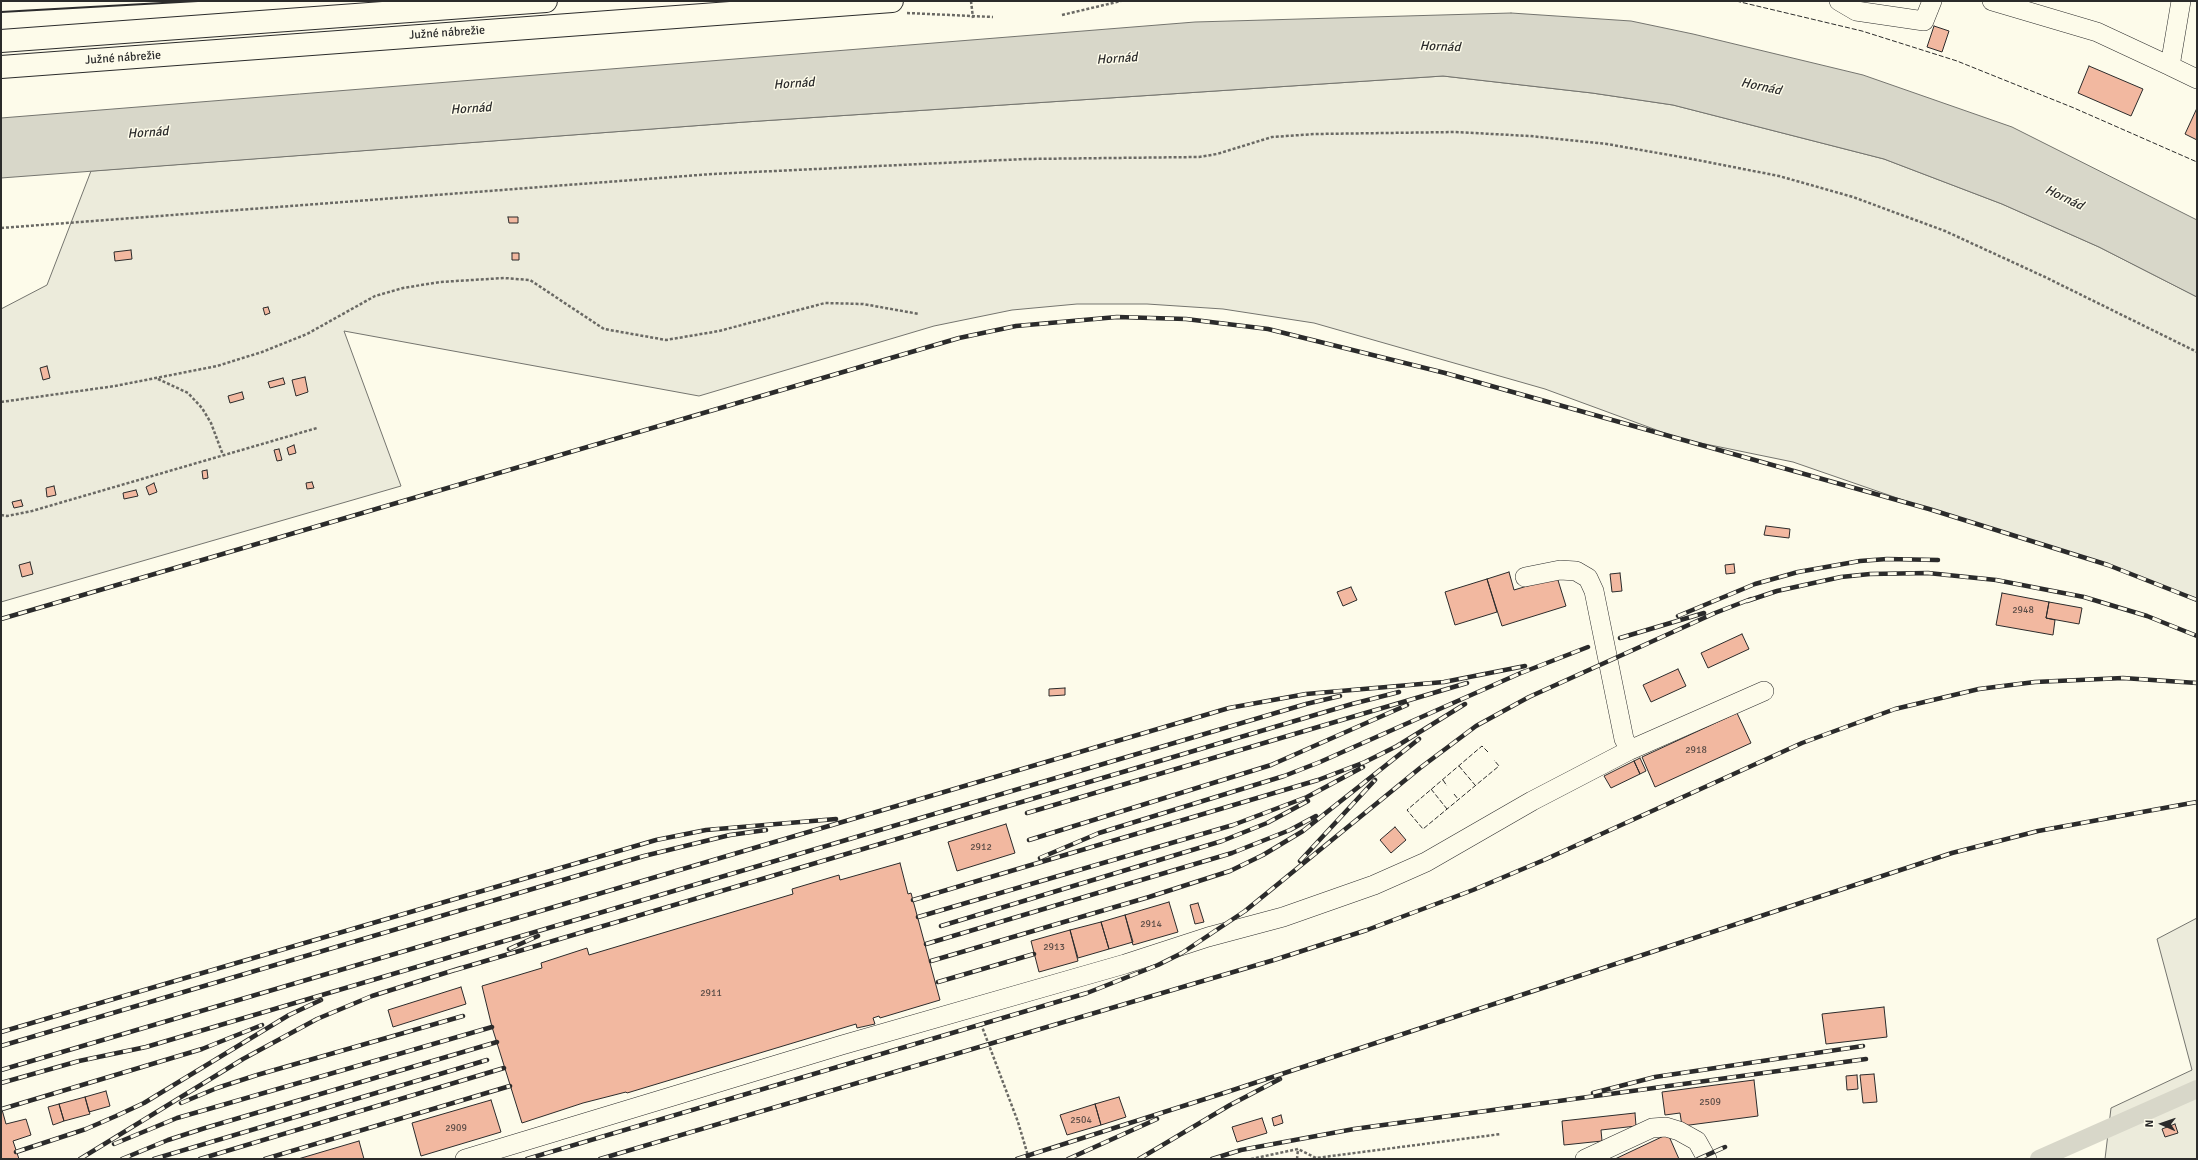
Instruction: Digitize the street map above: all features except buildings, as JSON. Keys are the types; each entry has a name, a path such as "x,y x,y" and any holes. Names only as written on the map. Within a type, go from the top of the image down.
{"highway":[{"name":"Južné nábrežie","path":"1,41 546,1"},
{"name":"Južné nábrežie","path":"1,66 892,1"}],"lane":[{"path":"1839,1 1856,11 1924,21 1932,1"},
{"path":"1992,1 2097,32 2197,79"},
{"path":"2170,66 2181,1"},
{"path":"1525,577 1560,570 1576,571 1588,578 1594,591 1624,739 1630,750"},
{"path":"465,1159 827,1049 1125,964 1208,936 1283,917 1374,885 1426,862 1532,801 1630,750 1764,691"},
{"path":"1585,1159 1652,1128 1666,1127 1679,1131 1697,1141 1707,1159"}],"path":[{"path":"971,1 973,18"},
{"path":"1062,15 1121,1"},
{"path":"1,228 712,174 1025,159 1199,157 1217,154 1272,137 1314,134 1455,132 1530,136 1606,144 1692,159 1779,176 1853,197 1952,234 2046,277 2197,352"},
{"path":"1,402 158,378 217,366 262,352 307,334 375,296 403,288 440,282 504,278 530,280 604,329 666,340 719,331 825,303 863,304 919,314"},
{"path":"158,378 188,393 202,408 212,424 223,455"},
{"path":"1,514 7,516 32,511 316,428"},
{"path":"976,1006 1029,1159"},
{"path":"1251,1159 1298,1149 1316,1158 1501,1134"},
{"path":"1297,1159 1298,1149"}],"shaded area":[{"path":"1443,76 1592,93 1673,105 1884,159 2002,204 2099,247 2197,297 2197,600 2072,553 1929,509 1793,462 1681,439 1545,389 1314,323 1223,309 1147,304 1077,304 1012,310 934,326 699,396 344,331 401,486 1,602 1,309 47,285 91,171 745,122"},
{"path":"2197,918 2197,1159 2105,1159 2111,1108 2192,1070 2157,939"}],"water":[{"name":"Hornád","path":"1511,13 1631,21 1693,34 1863,75 2012,127 2197,220 2197,297 2099,247 2002,204 1884,159 1673,105 1592,93 1443,76 745,122 1,178 1,118 1195,22"}],"waterway":[{"path":"2039,1159 2197,1089"}],"railway":[{"path":"1,619 959,338 1016,326 1117,317 1186,319 1268,329 1445,373 1929,509 2108,565 2197,600"},
{"path":"1678,616 1755,584 1798,572 1860,561 1887,559 1938,560"},
{"path":"1747,601 1777,591 1841,577 1870,574 1928,573 1996,580 2084,597 2147,616 2197,636"},
{"path":"527,1159 1087,993 1158,965 1182,953 1245,911 1420,768 1476,726 1529,697 1715,613 1751,599"},
{"path":"1620,638 1704,613"},
{"path":"1521,673 1588,647"},
{"path":"1,1070 1229,708 1306,694 1444,682 1525,666"},
{"path":"1040,858 1099,833 1284,776 1320,762 1523,672"},
{"path":"600,1159 1274,960 1367,930 1473,890 1544,860 1802,743 1895,709 1979,689 2035,682 2123,678 2197,683"},
{"path":"1027,813 1467,683"},
{"path":"455,970 1352,704 1399,692"},
{"path":"1,1083 79,1061 146,1047 1306,704 1340,696"},
{"path":"913,900 1318,780 1365,762 1397,746 1465,704"},
{"path":"1029,840 1271,765 1407,705"},
{"path":"931,961 1149,897 1230,871 1263,855 1303,831 1419,739"},
{"path":"918,917 1233,825 1307,797 1363,767"},
{"path":"1300,861 1375,780"},
{"path":"941,926 1222,841 1267,823 1308,801"},
{"path":"1017,1159 1227,1092 1952,853 2038,831 2197,802"},
{"path":"926,944 1232,853 1290,830 1316,816"},
{"path":"1,1032 656,840 706,830 836,819"},
{"path":"1,1046 644,856 730,835 766,830"},
{"path":"509,949 538,936"},
{"path":"938,982 1034,954"},
{"path":"80,1159 243,1059 317,1019 372,996 461,968"},
{"path":"16,1152 86,1129 144,1103 289,1015 321,1000"},
{"path":"181,1103 217,1088 257,1075 463,1016"},
{"path":"2,1109 202,1049 262,1025"},
{"path":"114,1144 177,1118 492,1027"},
{"path":"122,1159 168,1140 205,1128 497,1042"},
{"path":"1593,1093 1655,1077 1863,1046"},
{"path":"1212,1159 1241,1150 1354,1129 1866,1059"},
{"path":"154,1159 487,1060"},
{"path":"200,1159 504,1068"},
{"path":"1139,1159 1230,1105 1280,1079"},
{"path":"265,1159 510,1086"},
{"path":"1068,1159 1157,1119"},
{"path":"1698,1159 1725,1147"}],"fence":[{"path":"1736,1 1862,31 1957,61 2074,108 2197,162"},
{"path":"1488,752 1482,746 1407,810 1423,829 1499,766 1494,760"},
{"path":"1459,766 1475,785"},
{"path":"1443,780 1447,786"},
{"path":"1431,789 1447,809"},
{"path":"1454,794 1458,799"}],"wall":[{"path":"1,12 198,1"}]}
